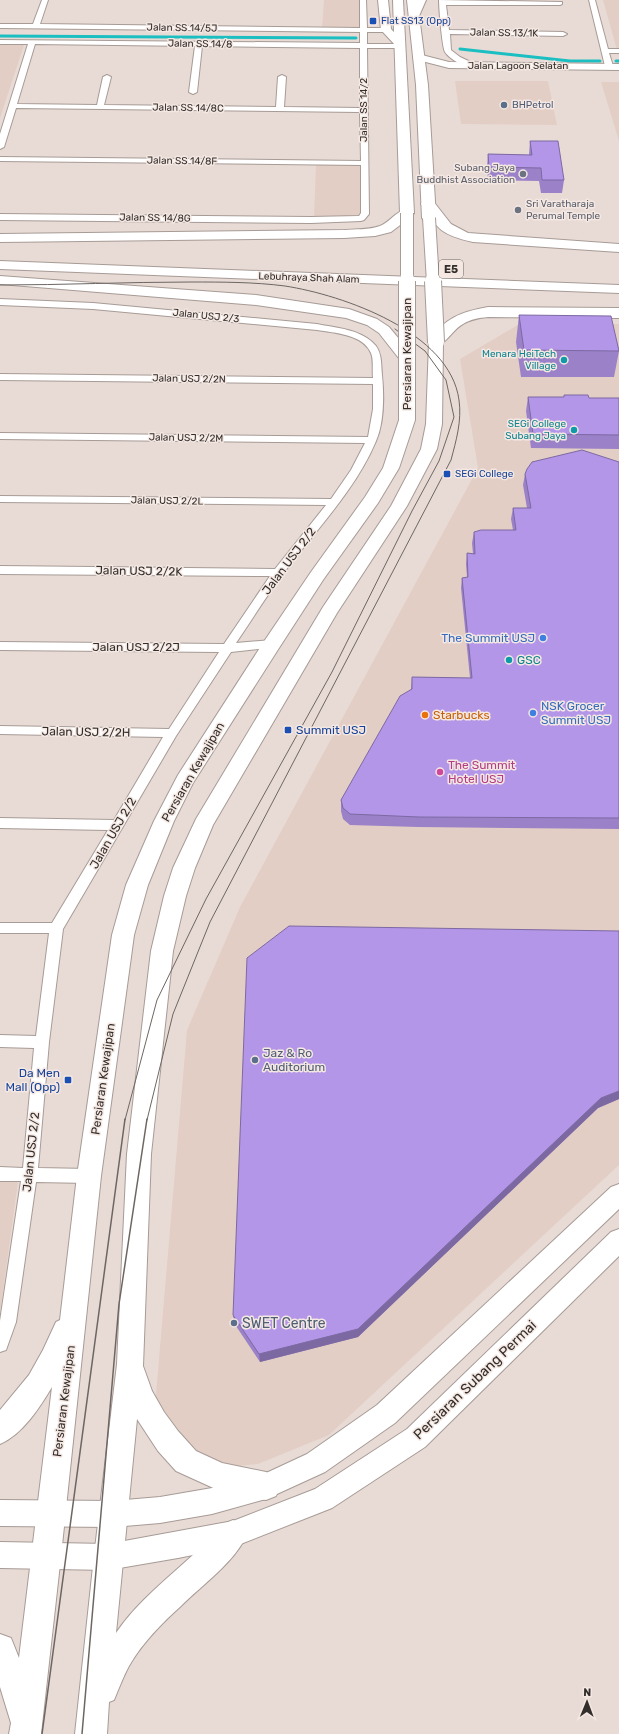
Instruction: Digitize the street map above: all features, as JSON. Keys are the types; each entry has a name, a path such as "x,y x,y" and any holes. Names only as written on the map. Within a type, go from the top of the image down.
{"highway":[{"path":"429,211 449,231 466,237 619,248"},
{"path":"0,238 344,234 375,232 386,229 407,213"},
{"name":"Lebuhraya Shah Alam","path":"0,254 619,276"},
{"name":"Lebuhraya Shah Alam","path":"0,265 619,289"},
{"path":"0,280 256,300 349,314 372,322 384,330 407,358"},
{"path":"436,342 446,329 456,321 471,314 518,312 619,313"}],"main road":[{"path":"383,0 386,30 400,45"},
{"name":"Persiaran Kewajipan","path":"25,1730 47,1555 89,1176 123,935 137,885 164,821 185,780 317,576 372,498 390,468 400,444 407,420 407,213 398,0"},
{"path":"92,1729 108,1557 130,1364 139,1154 162,951 184,868 203,824 234,768 329,611 399,506 429,449 434,424 436,342 429,211 428,73 418,56 412,0"},
{"path":"414,16 421,0"},
{"name":"Jalan Lagoon Selatan","path":"418,56 444,64 475,66 614,66"},
{"name":"Jalan Lagoon Selatan","path":"428,73 619,73"},
{"path":"0,1513 113,1514 160,1510 212,1501 266,1486 316,1463 386,1414 619,1194"},
{"name":"Persiaran Subang Permai","path":"0,1555 108,1557 233,1534 323,1499 416,1438 619,1240"},
{"path":"0,1430 21,1409 38,1387 55,1355 75,1307"},
{"path":"130,1364 140,1397 154,1422 168,1441 186,1461 220,1477 266,1486"},
{"path":"92,1729 108,1671 127,1641 150,1614 200,1568 233,1534"},
{"path":"0,1649 12,1676 25,1730"}],"street":[{"path":"36,26 45,0"},
{"name":"Jalan SS 14/2","path":"361,218 365,214 363,0"},
{"path":"592,0 605,51 614,66"},
{"path":"475,66 452,55 447,46 442,1 560,3"},
{"name":"Jalan SS 14/5J","path":"0,26 386,30"},
{"name":"Jalan SS 13/1K","path":"445,32 563,34"},
{"name":"Jalan SS 14/8","path":"0,42 400,45"},
{"path":"0,147 32,42"},
{"path":"193,92 199,44"},
{"path":"605,51 619,51"},
{"path":"100,107 107,77"},
{"path":"280,109 282,77"},
{"name":"Jalan SS 14/8C","path":"12,106 364,110"},
{"name":"Jalan SS 14/8F","path":"0,159 365,163"},
{"name":"Jalan SS 14/8G","path":"0,217 311,220 361,218"},
{"name":"Jalan USJ 2/3","path":"0,302 93,306 317,328 348,333 361,338 372,347 376,354 378,381"},
{"name":"Jalan USJ 2/2N","path":"0,377 378,381"},
{"name":"Jalan USJ 2/2","path":"0,1344 8,1322 30,1174 42,1042 56,928 172,733 227,648 278,573 334,502 356,470 372,440 378,409 378,381"},
{"name":"Jalan USJ 2/2M","path":"0,436 372,440"},
{"name":"Jalan USJ 2/2L","path":"0,499 334,502"},
{"name":"Jalan USJ 2/2K","path":"0,570 278,573"},
{"name":"Jalan USJ 2/2J","path":"0,646 227,648 272,644"},
{"name":"Jalan USJ 2/2H","path":"0,730 172,733"},
{"path":"0,823 118,825"},
{"path":"0,928 56,928"},
{"path":"0,1041 42,1042"},
{"path":"0,1174 89,1176"}],"shaded area":[{"path":"324,0 360,0 360,28 322,28"},
{"path":"603,0 619,0 619,57"},
{"path":"0,45 24,45 0,118"},
{"path":"455,81 548,81 557,125 461,124"},
{"path":"601,82 619,82 619,141"},
{"path":"316,164 361,165 361,212 358,216 314,218"},
{"path":"521,323 619,324 619,1165 329,1435 258,1464 225,1467 195,1453 155,1406 187,1030 240,907 478,468 460,359"},
{"path":"0,1182 18,1182 0,1313"}],"building":[{"path":"530,141 558,141 564,180 542,180 541,168 489,167 488,154 532,155"},
{"path":"519,315 611,316 619,351 524,350"},
{"name":"SEGi College Subang Jaya","path":"564,395 588,395 589,398 619,398 619,435 533,434 528,397 564,397"},
{"name":"The Summit USJ","path":"582,450 619,462 619,818 419,817 350,814 343,808 341,800 400,696 412,689 412,677 472,678 462,578 468,577 467,553 475,554 474,532 481,530 516,530 513,508 531,508 525,474 532,462"},
{"path":"289,926 619,931 619,1091 601,1098 358,1329 259,1354 233,1315 247,958"}],"waterway":[{"path":"0,36 356,38"},
{"path":"460,49 570,61 600,61"}],"tram line":[{"path":"0,285 226,282 285,286 309,291 363,308 390,321 415,336 436,355 451,376 459,400 460,416 457,438 451,460 210,922 173,1014 147,1120"},
{"path":"125,1120 157,1000 206,899 332,672 412,511 439,461 454,417 446,380 425,351 395,329"},
{"path":"42,1734 125,1119"},
{"path":"82,1734 119,1304 147,1119"}],"place":[{"name":"Flat SS13 (Opp)","path":"373,21"},
{"name":"BHPetrol","path":"504,105"},
{"name":"Subang Jaya Buddhist Association","path":"523,174"},
{"name":"Sri Varatharaja Perumal Temple","path":"518,210"},
{"name":"Menara HeiTech Village","path":"564,360"},
{"name":"SEGi College Subang Jaya","path":"574,430"},
{"name":"SEGi College","path":"447,474"},
{"name":"The Summit USJ","path":"543,638"},
{"name":"GSC","path":"509,660"},
{"name":"NSK Grocer Summit USJ","path":"533,713"},
{"name":"Starbucks","path":"425,715"},
{"name":"Summit USJ","path":"288,730"},
{"name":"The Summit Hotel USJ","path":"440,772"},
{"name":"Jaz & Ro Auditorium","path":"255,1060"},
{"name":"Da Men Mall (Opp)","path":"68,1080"},
{"name":"SWET Centre","path":"234,1323"}]}
